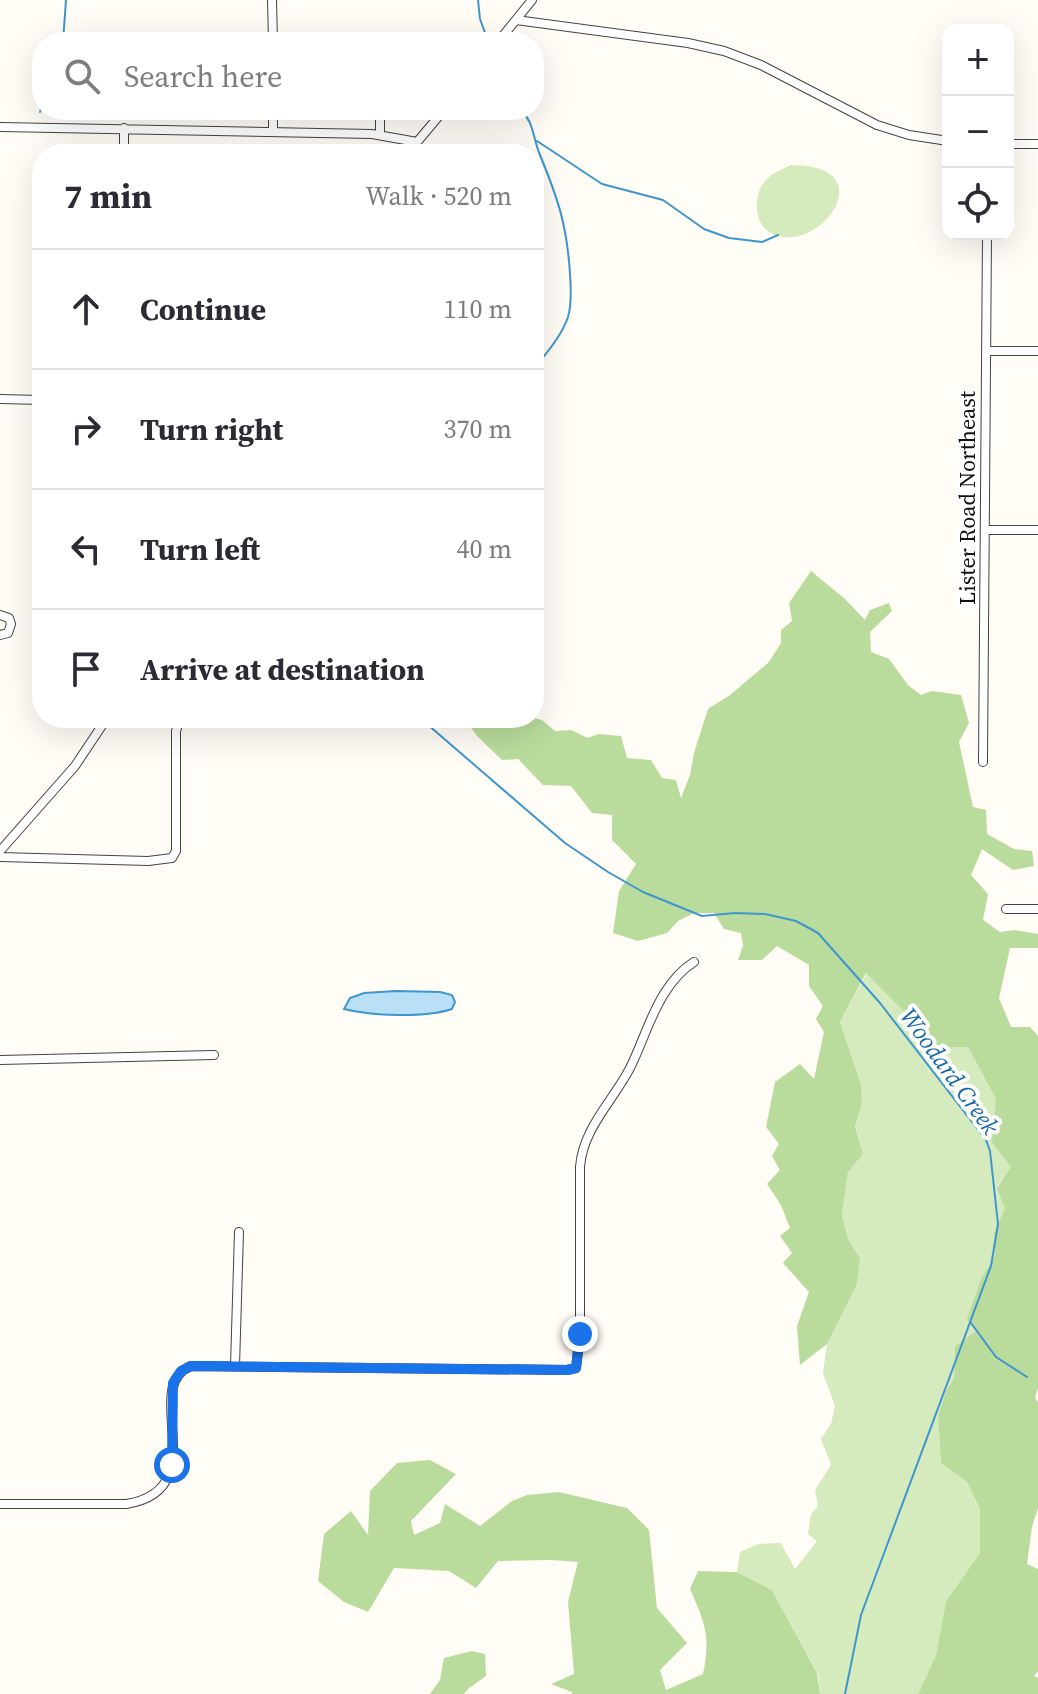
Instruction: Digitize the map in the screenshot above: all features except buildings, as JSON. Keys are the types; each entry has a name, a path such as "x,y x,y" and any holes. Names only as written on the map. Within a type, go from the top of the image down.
{"street":[{"path":"272,0 273,32"},
{"path":"506,32 532,0"},
{"path":"516,20 703,45 761,65 877,125 909,135 942,140"},
{"path":"273,120 273,132"},
{"path":"380,120 380,134"},
{"path":"0,127 380,134 417,142 436,120"},
{"path":"124,128 124,144"},
{"path":"1014,144 1038,144"},
{"name":"Lister Road Northeast","path":"983,762 987,240"},
{"path":"986,351 1038,351"},
{"path":"0,399 32,400"},
{"path":"986,530 1038,530"},
{"path":"0,615 9,618 11,624 8,633 0,635"},
{"path":"0,851 75,766 100,728"},
{"path":"0,857 148,861 172,858 176,851 177,728"},
{"path":"1006,909 1038,909"},
{"path":"0,1504 126,1504 149,1498 160,1491 171,1471 173,1389 177,1374 191,1366 576,1368 580,1334 580,1167 585,1143 628,1071 662,996 679,974 694,962"},
{"path":"0,1060 214,1055"},
{"path":"235,1366 239,1232"}],"green space":[{"path":"791,165 820,169 835,180 839,194 834,209 822,224 806,234 787,237 764,228 758,217 757,205 759,193 767,179"},
{"path":"811,571 865,620 870,610 889,603 892,611 870,632 871,652 889,659 908,685 921,695 932,691 961,695 969,723 959,742 973,807 986,810 987,834 1014,849 1032,851 1034,866 1013,870 982,849 971,875 988,894 983,920 1000,932 1014,930 1038,934 1038,948 1010,948 999,998 1011,1027 1030,1027 1038,1036 1038,1388 1035,1397 1038,1403 1038,1508 1027,1564 1038,1569 1038,1671 1034,1676 1038,1678 1038,1694 918,1694 936,1655 946,1601 980,1553 980,1510 967,1482 941,1463 938,1416 954,1378 955,1346 976,1331 967,1319 982,1277 995,1255 994,1233 1005,1208 997,1189 1011,1167 992,1142 996,1099 968,1047 940,1048 866,973 840,1022 861,1084 862,1104 855,1126 863,1154 848,1172 842,1215 848,1239 860,1258 857,1284 827,1344 800,1365 797,1326 809,1292 783,1263 792,1253 780,1236 790,1228 781,1205 767,1184 780,1170 772,1156 779,1144 766,1127 775,1082 800,1064 814,1079 824,1032 816,1019 823,1006 809,986 809,965 777,946 762,960 738,960 743,946 741,933 724,929 714,913 694,913 678,921 667,933 638,941 613,933 619,891 636,864 612,840 612,815 592,813 571,786 543,785 518,759 502,760 471,728 544,728 544,722 555,731 571,730 588,738 598,734 621,736 627,758 651,760 662,778 676,780 681,798 708,709 768,663 781,643 781,630 792,621 789,603"},
{"path":"867,973 940,1048 968,1047 996,1099 993,1142 1011,1167 1005,1208 994,1233 995,1255 982,1277 976,1331 955,1346 954,1378 938,1416 941,1463 967,1482 980,1511 980,1553 946,1601 936,1655 918,1694 820,1694 818,1674 772,1590 737,1572 740,1552 758,1544 781,1543 795,1569 817,1541 808,1534 811,1514 818,1506 815,1490 831,1465 821,1439 831,1424 835,1406 823,1373 827,1344 857,1284 860,1258 848,1239 842,1215 848,1172 863,1154 855,1125 862,1104 861,1084 840,1022"},
{"path":"430,1460 456,1474 411,1521 414,1535 440,1523 445,1504 480,1526 512,1501 527,1495 559,1492 627,1508 649,1530 657,1608 687,1643 660,1670 666,1690 703,1674 705,1630 690,1589 698,1571 737,1572 772,1590 817,1673 820,1694 572,1694 551,1684 574,1674 568,1602 578,1562 498,1561 476,1588 449,1571 394,1568 368,1612 344,1602 318,1581 324,1534 351,1511 368,1535 370,1491 397,1463"},
{"path":"472,1651 485,1654 486,1676 464,1694 430,1694 440,1680 444,1658"}],"water":[{"path":"440,992 452,995 455,1002 452,1009 413,1015 344,1009 350,998 364,993"}],"waterway":[{"path":"64,32 66,0"},
{"name":"Woodard Creek","path":"478,0 485,32"},
{"name":"Woodard Creek","path":"528,120 537,144"},
{"path":"537,141 542,144"},
{"path":"544,146 602,184 663,200 704,229 729,238 762,242 778,235"},
{"name":"Woodard Creek","path":"544,164 561,213 571,285 568,317 544,356"},
{"name":"Woodard Creek","path":"432,728 565,843 643,892 702,916 765,914 796,921 818,933 880,1003 986,1140 990,1151 998,1224 991,1266 861,1615 845,1694"},
{"path":"971,1323 996,1357 1027,1377"}],"route":[{"path":"172,1465 173,1383 181,1371 191,1366 567,1370 576,1368 578,1363 580,1334"}]}
